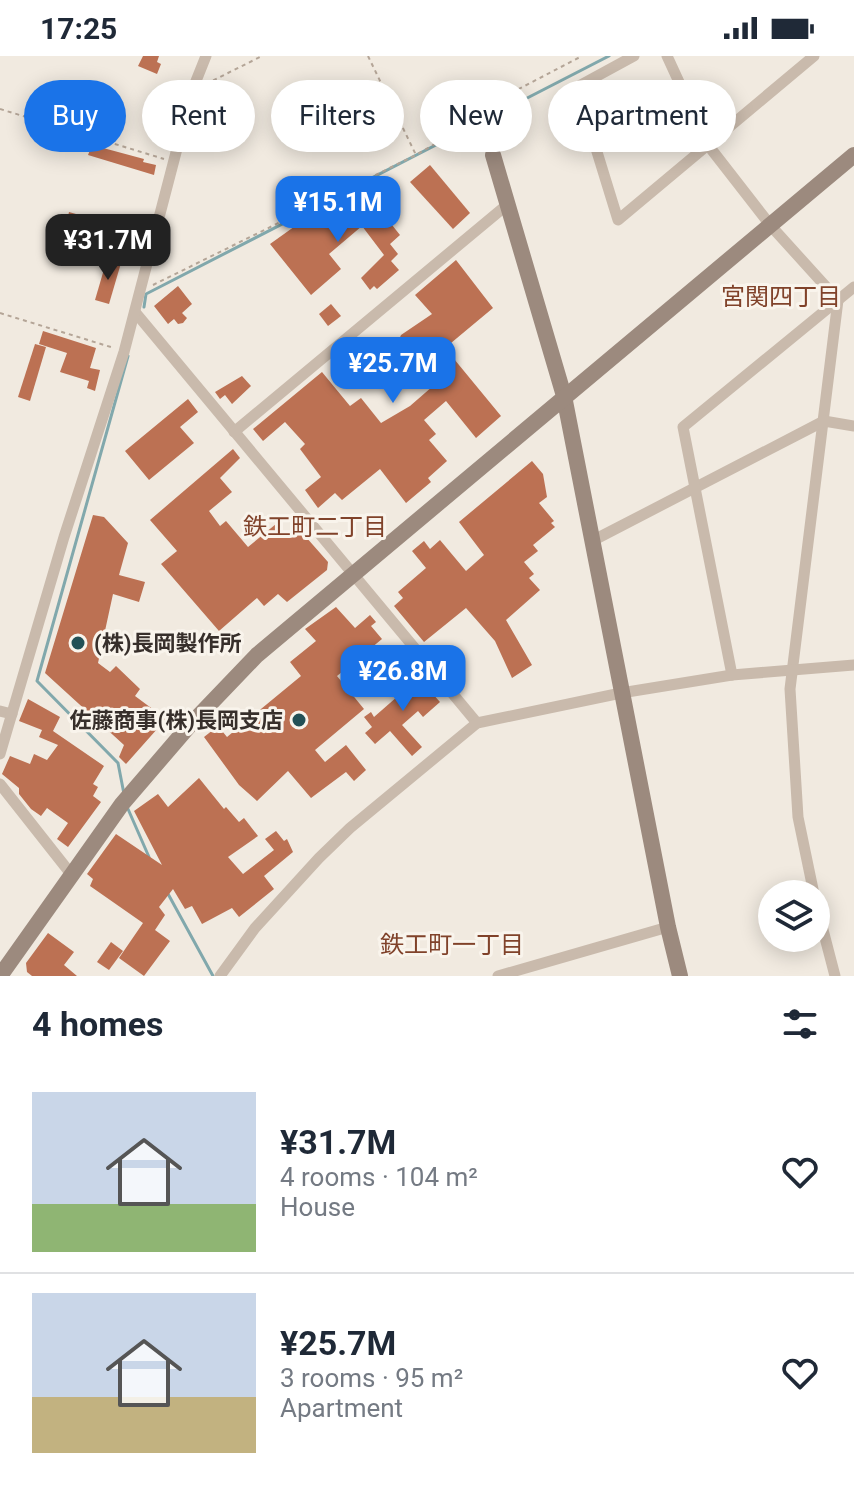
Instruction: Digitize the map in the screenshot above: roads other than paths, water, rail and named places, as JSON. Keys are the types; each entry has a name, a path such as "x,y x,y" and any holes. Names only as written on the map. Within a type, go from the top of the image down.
{"street":[{"path":"0,754 6,712 124,352 192,91 206,56"},
{"path":"590,80 634,56"},
{"path":"667,56 678,80"},
{"path":"736,121 814,56"},
{"path":"597,152 618,220 700,152"},
{"path":"713,152 771,226 838,300 792,668 792,759 798,817 811,880"},
{"path":"493,155 564,396 680,976"},
{"path":"1,974 122,804 189,726 257,655 351,573 854,155"},
{"path":"234,432 508,204"},
{"path":"732,675 683,427 854,287"},
{"path":"135,312 477,723"},
{"path":"592,541 824,421 854,426"},
{"path":"220,976 255,928 319,858 477,723 621,693 732,675 854,665"},
{"path":"0,784 71,874"},
{"path":"498,976 668,927"},
{"path":"829,952 835,976"}],"waterway":[{"path":"144,307 146,294 609,56"},
{"path":"124,794 118,763 37,681 128,356"},
{"path":"128,809 149,857"},
{"path":"167,892 213,976"}],"place":[{"name":"(株)長岡製作所","path":"78,643"},
{"name":"佐藤商事(株)長岡支店","path":"299,720"}],"district":[{"name":"宮関四丁目","path":"781,297"},
{"name":"鉄工町二丁目","path":"315,527"},
{"name":"鉄工町一丁目","path":"452,945"}]}
